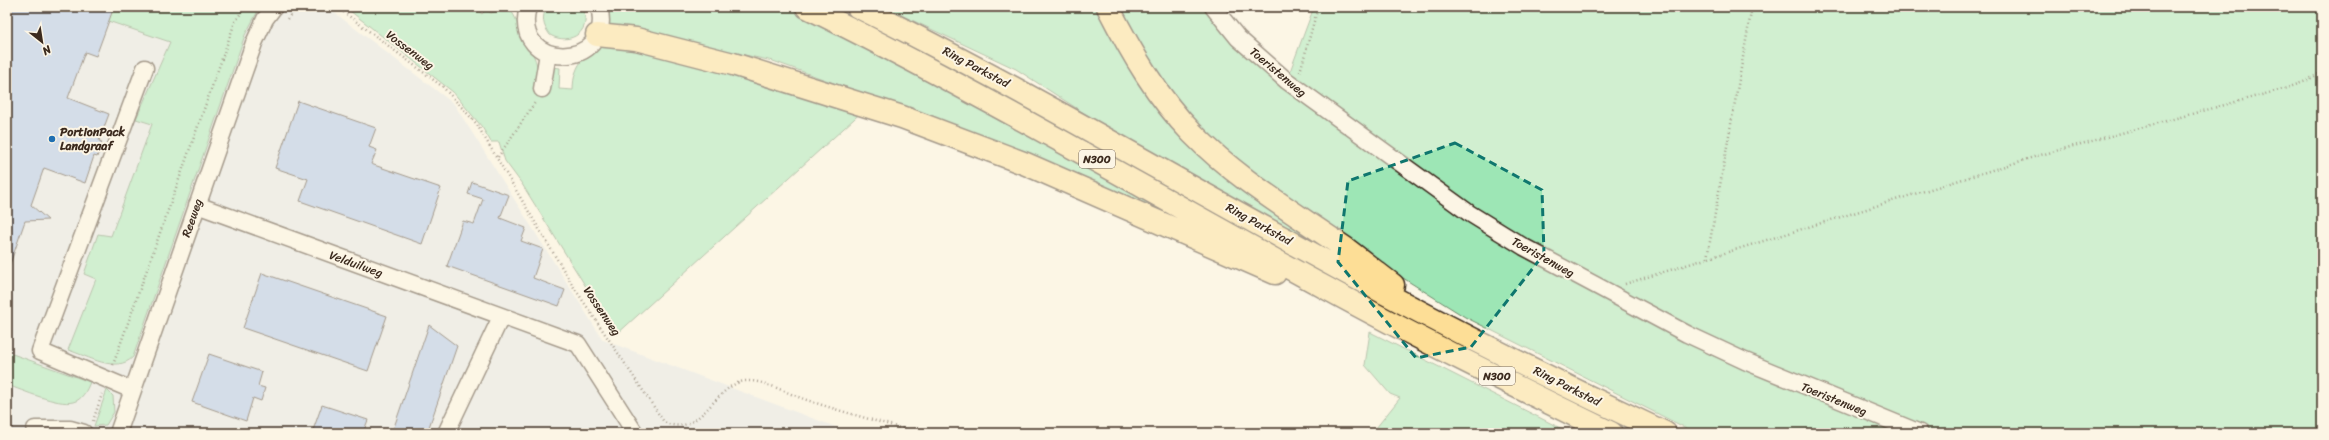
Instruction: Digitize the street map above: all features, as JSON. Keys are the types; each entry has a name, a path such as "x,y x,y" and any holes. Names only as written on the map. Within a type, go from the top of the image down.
{"highway":[{"name":"Ring Parkstad","path":"807,7 882,44 1067,143 1383,318 1611,433"},
{"name":"Ring Parkstad","path":"858,7 977,68 1285,239 1447,326 1665,433"},
{"name":"N300","path":"1108,7 1130,50 1160,93 1192,133 1218,158 1256,190 1345,248 1447,326"},
{"name":"N300","path":"597,35 636,39 733,64 813,87 961,138 1026,164 1218,250 1383,318"}],"street":[{"name":"Reeweg","path":"118,433 254,43 265,19 274,7"},
{"path":"524,9 526,24 533,42 548,54 557,56 575,55 590,46 597,35 601,22 599,7"},
{"name":"Toeristenweg","path":"1213,7 1243,43 1296,89 1469,213 1524,247 1745,361 1920,433"},
{"path":"542,89 548,54"},
{"path":"132,390 107,381 40,351 145,68"},
{"name":"Velduilweg","path":"197,205 578,344 635,433"},
{"path":"446,433 508,319"},
{"path":"34,433 35,430 79,430"}],"path":[{"path":"79,430 107,381 235,22 245,7"},
{"name":"Vossenweg","path":"337,7 443,87 476,123 498,157 573,286 664,422 677,428 685,427 700,418 731,385 738,382 753,381 810,401 918,433"},
{"path":"486,7 494,10 502,7"},
{"path":"1296,89 1318,7"},
{"path":"1707,258 1752,7"},
{"path":"1603,289 2037,156 2286,88 2306,81 2322,72"},
{"path":"498,157 542,89"}],"highlighted area":[{"path":"1455,143 1542,190 1544,254 1471,347 1416,358 1338,262 1348,181"}],"shaded area":[{"path":"7,7 327,7 454,104 603,340 852,433 7,433"}],"green space":[{"path":"112,7 260,7 245,35 133,357 126,362 118,364 102,362 68,350 96,279 84,274 98,234 111,236 152,124 136,119 170,42 105,20"},
{"path":"345,7 473,7 482,14 486,10 491,13 508,7 534,56 538,72 553,67 560,68 559,89 573,90 576,72 584,58 605,45 615,43 865,109 616,335 522,184 505,161 499,142 491,142 482,127 453,92"},
{"path":"547,7 581,7 585,15 583,29 579,34 566,39 550,35 543,18"},
{"path":"606,7 787,7 996,114 1221,240 884,101 773,61 607,26"},
{"path":"884,7 1103,7 1140,75 1338,258 1104,126 1016,69"},
{"path":"1114,7 1205,7 1455,214 1453,201 1289,74 1314,7 2322,7 2322,433 1696,433 1465,317 1295,210 1186,119"},
{"path":"1370,332 1570,433 1372,433 1400,398 1390,394 1365,365"},
{"path":"7,352 90,382 82,397 73,402 58,402 31,394 7,385"},
{"path":"107,390 113,396 114,412 106,425 94,426"}],"building":[{"name":"PortionPack Landgraaf","path":"7,7 114,7 96,56 85,52 68,98 109,114 99,141 102,142 97,157 94,156 85,183 44,168 31,205 48,220 25,221 9,267 7,266"},
{"path":"298,101 376,128 369,147 377,150 371,164 441,188 422,244 300,201 308,179 275,168"},
{"path":"472,182 509,195 500,218 526,228 521,241 543,249 533,278 565,290 559,306 447,266 463,221 474,224 483,199 468,194"},
{"path":"262,273 387,316 368,371 243,328"},
{"path":"429,325 457,346 427,433 392,433"},
{"path":"209,354 262,372 258,386 265,388 261,401 253,398 246,421 192,402"},
{"path":"322,405 368,420 363,433 312,433"}],"place":[{"name":"PortionPack Landgraaf","path":"52,139"}]}
